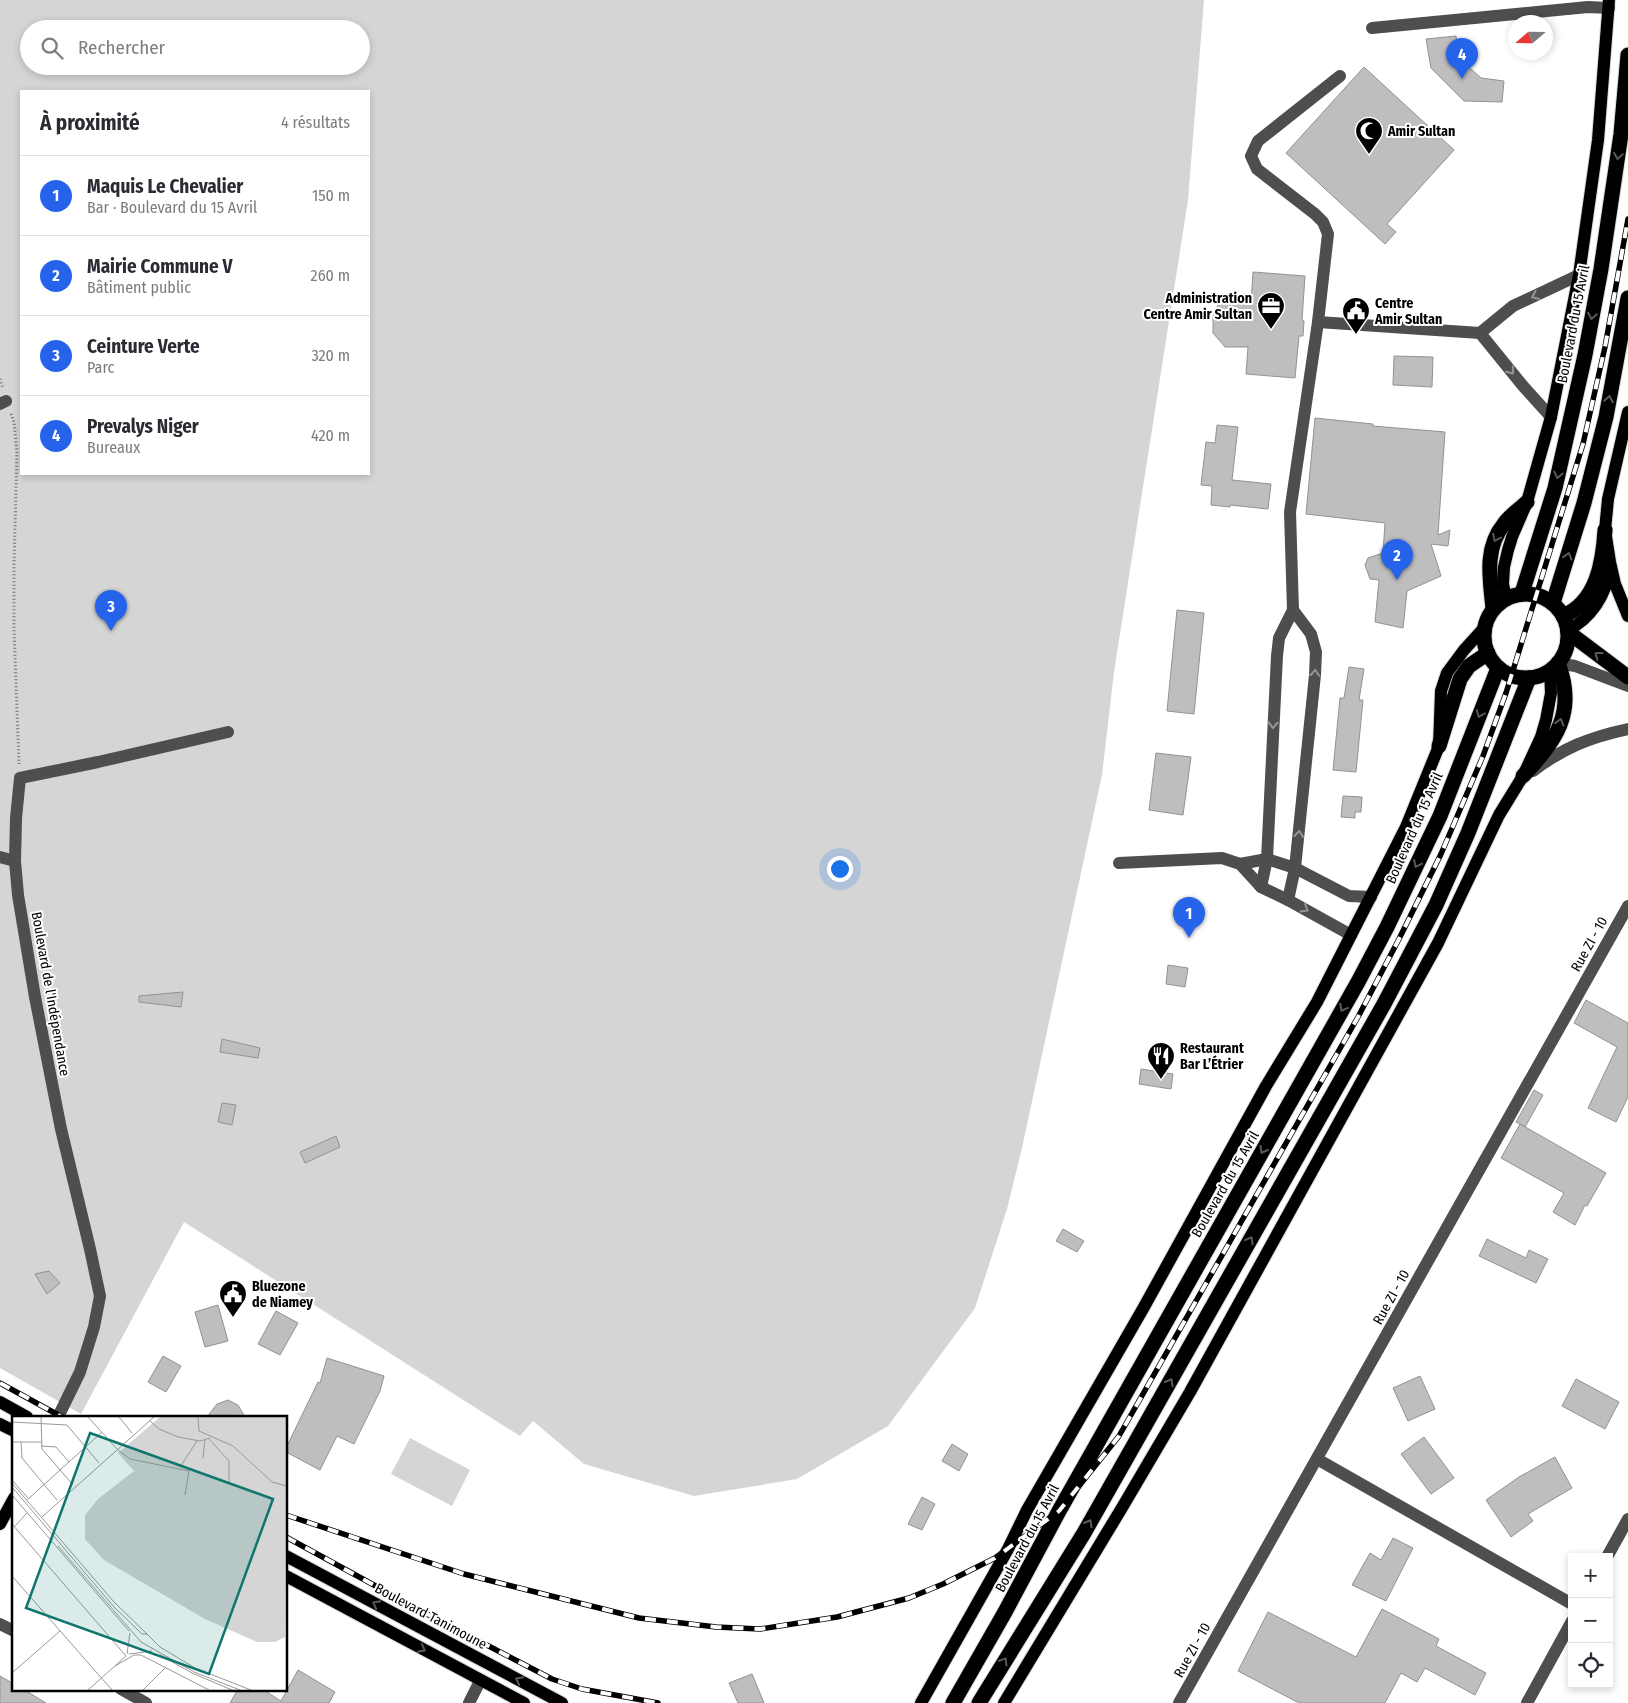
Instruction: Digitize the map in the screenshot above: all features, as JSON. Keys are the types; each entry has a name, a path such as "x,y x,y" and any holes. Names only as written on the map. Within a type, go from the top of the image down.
{"highway":[{"name":"Boulevard du 15 Avril","path":"1522,593 1554,488 1585,355 1601,269 1621,134 1628,55"},
{"path":"1553,603 1584,503 1606,417 1628,298"},
{"path":"1493,608 1489,562 1493,545 1504,523 1527,502"},
{"path":"1605,530 1600,569 1594,583 1566,626 1568,643 1564,654 1554,667 1529,678 1519,678 1498,668 1488,653 1484,639 1484,628 1493,608 1506,598 1522,593 1538,594 1553,603 1566,626 1628,677"},
{"path":"1439,746 1460,679 1469,666 1488,653"},
{"path":"1521,779 1552,742 1561,724 1565,704 1565,690 1562,674 1554,667"},
{"name":"Boulevard du 15 Avril","path":"953,1703 1006,1612 1059,1511 1349,998 1387,927 1440,816 1498,668"},
{"path":"979,1703 1084,1533 1384,1004 1436,905 1468,833 1529,678"}],"main road":[{"name":"Boulevard du 15 Avril","path":"1506,598 1504,567 1512,536 1527,502 1551,417 1579,275 1598,140 1609,4"},
{"path":"1628,412 1608,499 1605,530 1615,584 1628,616"},
{"path":"1566,626 1579,624 1602,596 1610,562"},
{"path":"1439,746 1441,691 1447,673 1484,628"},
{"name":"Boulevard du 15 Avril","path":"920,1703 1008,1549 1027,1510 1144,1307 1266,1086 1316,1002 1406,827 1439,746"},
{"path":"1004,1703 1195,1383 1438,943 1499,815 1521,779"},
{"path":"0,1402 25,1416"},
{"path":"0,1424 12,1430"},
{"path":"0,1524 12,1502"},
{"name":"Boulevard Tanimoune","path":"288,1557 562,1703"},
{"path":"288,1577 524,1703"}],"street":[{"path":"1372,28 1609,4"},
{"path":"1261,887 1267,859 1276,656 1279,638 1293,610 1290,512 1318,322 1328,234 1323,222 1315,214 1257,169 1252,156 1258,141 1340,76"},
{"path":"1318,322 1480,333 1513,306 1579,275"},
{"path":"1480,333 1551,417"},
{"path":"1288,900 1295,868 1316,652 1310,634 1293,610"},
{"path":"1554,667 1566,663 1628,686"},
{"path":"1521,779 1553,756 1580,742 1628,729"},
{"path":"20,778 228,732"},
{"name":"Boulevard de l'Indépendance","path":"20,778 16,818 15,861 18,895 38,1016 70,1168 100,1296 94,1327 80,1372 58,1416"},
{"path":"0,857 15,861"},
{"path":"1119,863 1222,858 1240,864 1267,859 1295,868 1349,896 1371,897"},
{"path":"1240,864 1261,887 1351,935"},
{"name":"Rue ZI - 10","path":"1179,1703 1628,906"},
{"path":"1317,1459 1568,1602"},
{"path":"1609,1553 1628,1519"},
{"path":"0,1624 12,1630"},
{"path":"1527,1703 1568,1629"},
{"path":"469,1703 480,1681"},
{"path":"123,1690 140,1698"}],"path":[{"path":"0,378 3,402 14,422 17,453 14,629 20,778"}],"shaded area":[{"path":"0,0 1204,0 1188,200 1114,672 1102,775 1022,1148 1007,1209 975,1308 888,1426 797,1479 694,1496 584,1464 533,1421 520,1436 184,1222 81,1414 0,1368"},
{"path":"410,1438 470,1470 452,1506 391,1474"}],"building":[{"path":"1456,36 1459,58 1481,78 1504,81 1502,102 1464,101 1431,68 1426,39"},
{"name":"Amir Sultan","path":"1364,67 1454,150 1387,224 1396,232 1385,244 1286,153"},
{"path":"1253,272 1305,276 1302,320 1304,321 1303,336 1299,336 1295,378 1246,374 1248,347 1225,347 1213,333 1213,316 1218,305 1225,299 1251,303"},
{"path":"1394,356 1433,357 1432,387 1393,385"},
{"path":"1315,418 1373,424 1373,426 1445,432 1438,535 1450,530 1448,546 1431,544 1441,576 1407,591 1403,628 1375,622 1379,580 1370,579 1365,565 1368,558 1383,553 1385,523 1306,514"},
{"path":"1217,425 1238,427 1232,480 1271,484 1268,509 1211,505 1212,486 1201,485 1206,442 1215,443"},
{"path":"1177,610 1204,613 1194,714 1167,711"},
{"path":"1349,667 1364,669 1359,700 1363,700 1356,772 1333,770 1340,698 1344,698"},
{"path":"1156,753 1191,757 1183,815 1149,810"},
{"path":"1343,796 1362,797 1361,812 1355,812 1355,818 1341,817"},
{"path":"1168,965 1188,968 1185,987 1166,984"},
{"path":"183,992 181,1007 139,1002 139,996"},
{"path":"1586,1000 1628,1023 1628,1097 1616,1122 1588,1108 1617,1047 1574,1023"},
{"path":"222,1039 260,1048 258,1058 220,1052"},
{"path":"1141,1069 1173,1074 1171,1089 1139,1084"},
{"path":"1534,1090 1543,1095 1525,1127 1516,1122"},
{"path":"222,1103 236,1105 232,1125 218,1122"},
{"path":"1520,1124 1606,1173 1587,1206 1585,1205 1575,1225 1553,1212 1564,1193 1501,1158"},
{"path":"336,1136 340,1147 305,1163 300,1152"},
{"path":"1063,1229 1084,1241 1077,1252 1056,1241"},
{"path":"1487,1239 1526,1258 1529,1250 1548,1259 1536,1283 1479,1256"},
{"path":"49,1271 60,1283 47,1294 35,1274"},
{"path":"218,1305 228,1341 205,1347 195,1312"},
{"path":"276,1311 298,1323 280,1355 258,1344"},
{"path":"163,1356 181,1366 166,1392 148,1382"},
{"path":"327,1358 384,1376 380,1391 354,1444 337,1436 320,1470 288,1453 288,1444 318,1382 320,1383"},
{"path":"1420,1376 1435,1409 1408,1421 1393,1388"},
{"path":"1576,1379 1619,1402 1605,1429 1562,1406"},
{"path":"228,1400 238,1405 244,1416 208,1416 217,1404"},
{"path":"1424,1437 1454,1478 1431,1494 1401,1454"},
{"path":"952,1444 968,1454 959,1471 942,1461"},
{"path":"1555,1457 1572,1488 1528,1514 1533,1521 1511,1537 1486,1500 1519,1477"},
{"path":"922,1497 935,1504 922,1530 908,1524"},
{"path":"1393,1538 1413,1548 1386,1601 1352,1585 1370,1553 1381,1560"},
{"path":"1382,1609 1439,1639 1436,1646 1486,1673 1475,1695 1425,1668 1417,1682 1401,1673 1385,1703 1299,1703 1238,1671 1268,1612 1356,1657"},
{"path":"298,1670 335,1692 329,1703 230,1703 237,1690 264,1690 281,1701"},
{"path":"752,1674 764,1703 738,1703 729,1683"},
{"path":"0,1676 12,1683 12,1690 25,1690 46,1703 0,1703"}],"railway":[{"path":"288,1516 464,1574 639,1618 716,1627 760,1629 837,1617 909,1598 943,1584 995,1558 1059,1511 1119,1436 1358,1017 1441,854 1483,756 1506,693 1583,444 1605,347 1628,219"},
{"path":"0,1383 60,1416"},
{"path":"288,1538 427,1614 552,1679 582,1689 658,1703"}],"place":[{"name":"Prevalys Niger","path":"1462,79"},
{"name":"Amir Sultan","path":"1369,155"},
{"name":"Administration Centre Amir Sultan","path":"1271,330"},
{"name":"Centre Amir Sultan","path":"1356,335"},
{"name":"Mairie Commune V","path":"1397,580"},
{"name":"Ceinture Verte","path":"111,631"},
{"name":"Maquis Le Chevalier","path":"1189,938"},
{"name":"Restaurant Bar L’Étrier","path":"1161,1080"},
{"name":"Bluezone de Niamey","path":"233,1318"}]}
